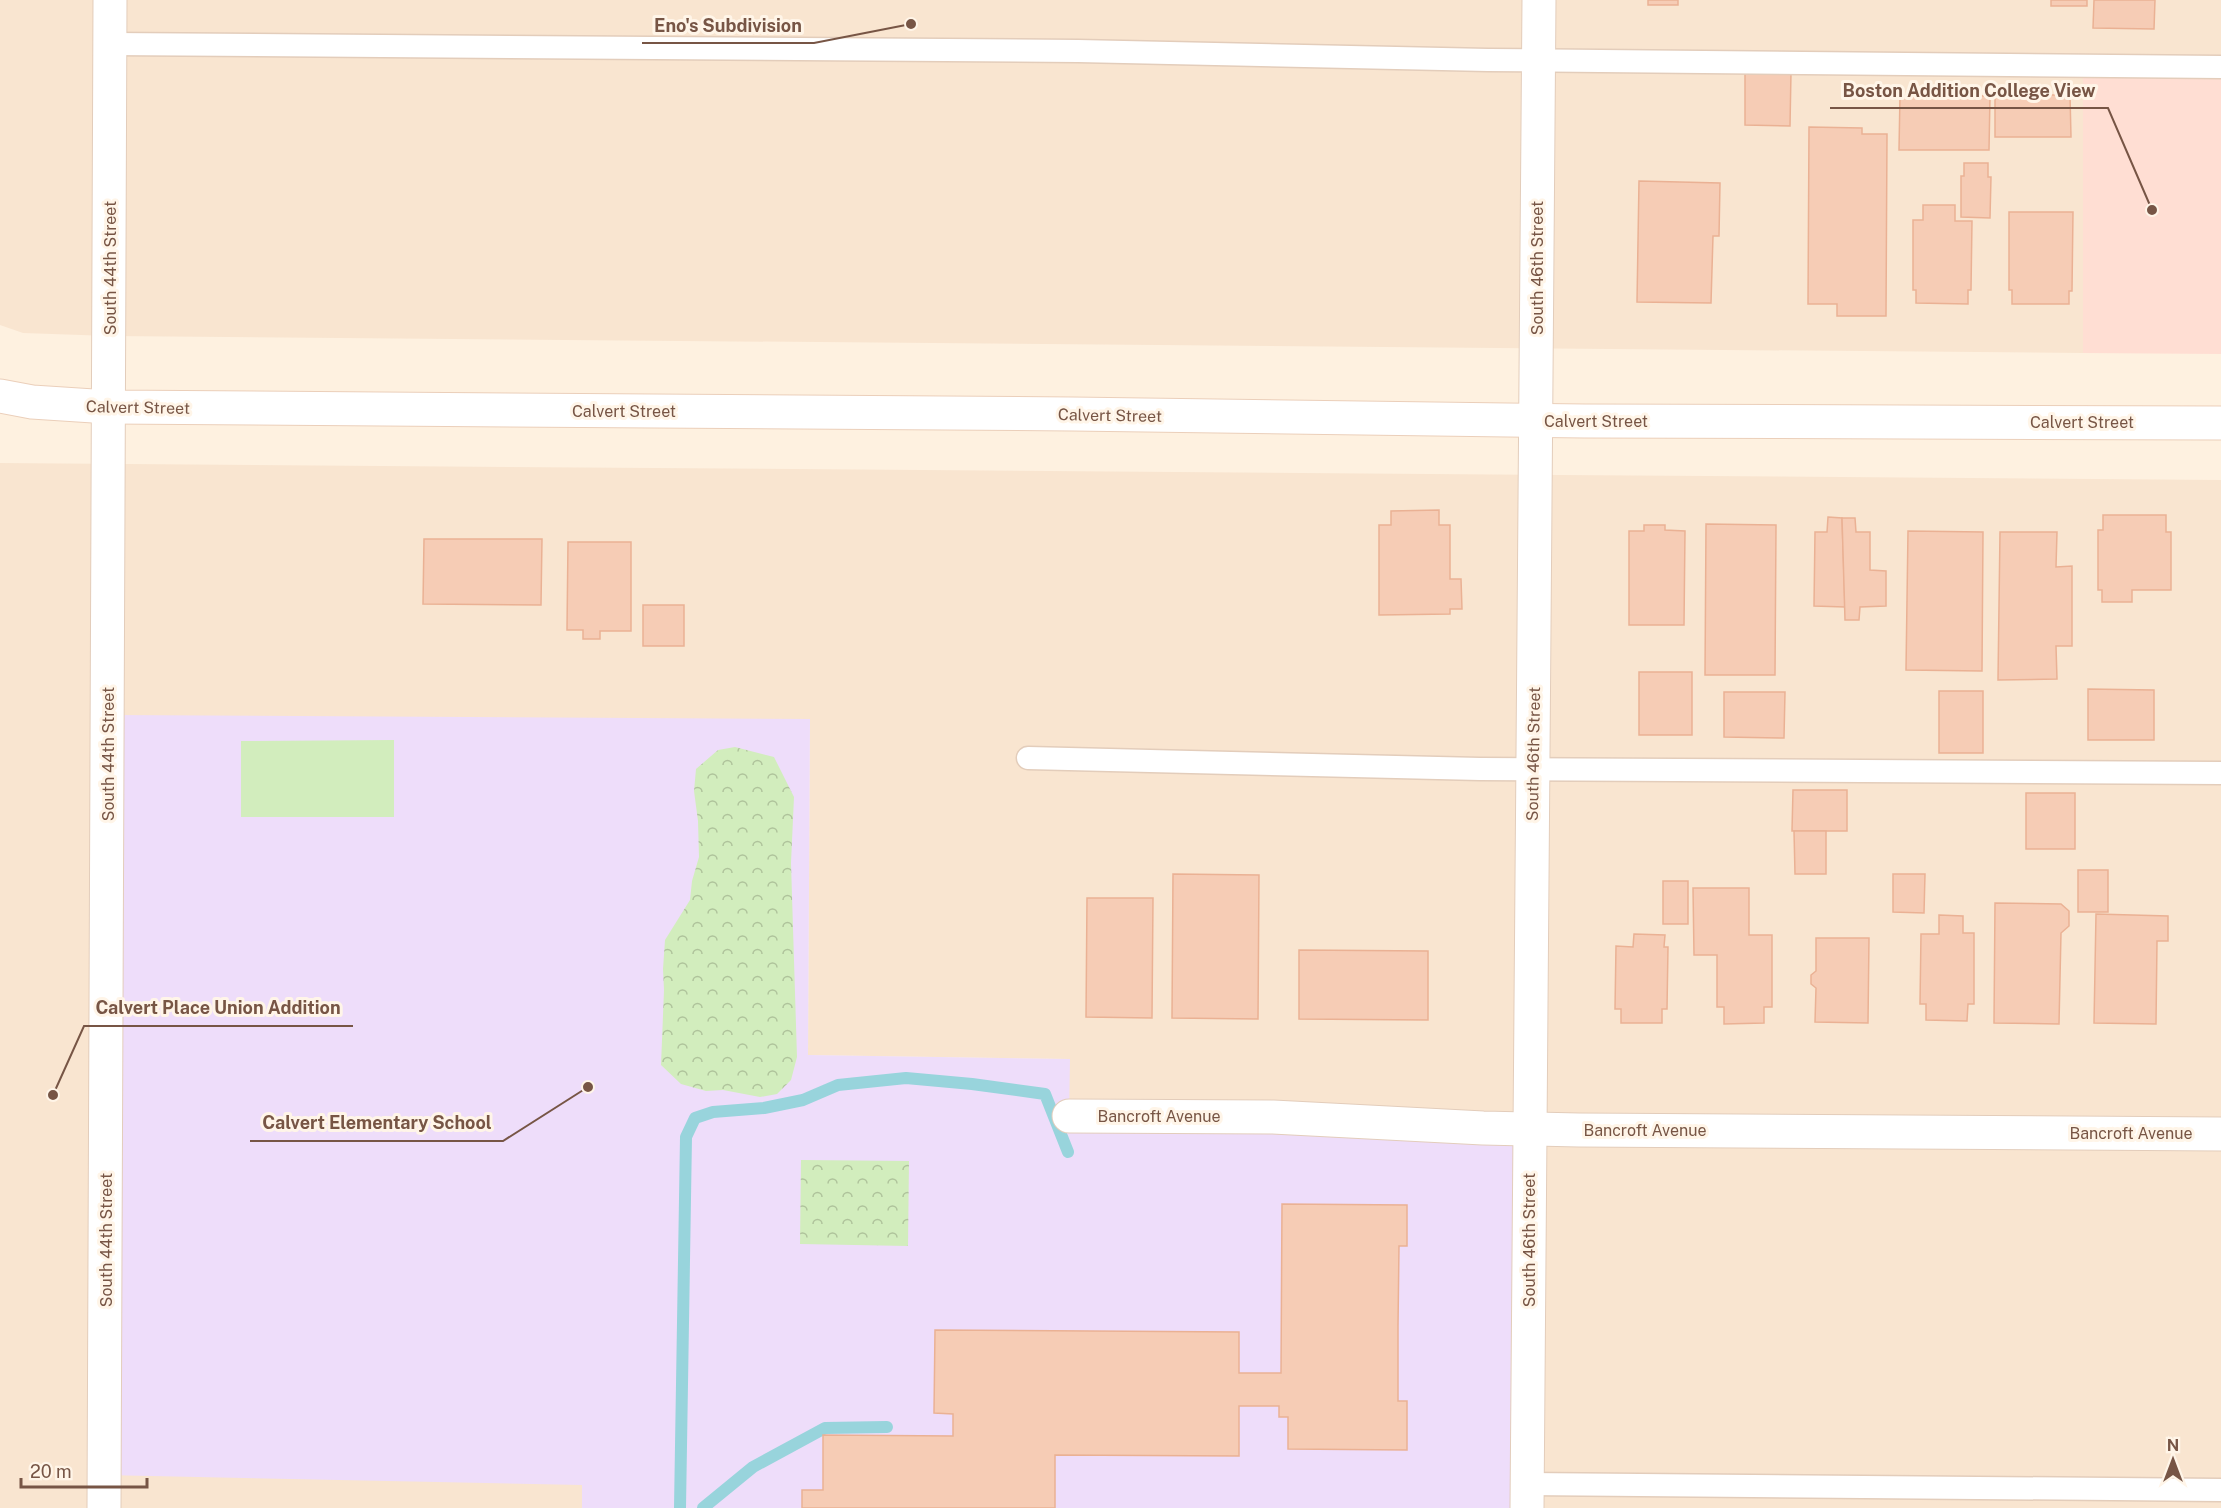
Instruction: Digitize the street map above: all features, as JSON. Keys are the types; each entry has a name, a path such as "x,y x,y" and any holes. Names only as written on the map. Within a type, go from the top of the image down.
{"street":[{"name":"South 44th Street","path":"104,1508 110,0"},
{"name":"South 46th Street","path":"1527,1496 1539,0"},
{"name":"Calvert Street","path":"0,396 32,402 109,407 1048,414 1536,421 2221,423"},
{"name":"Bancroft Avenue","path":"1069,1116 1274,1117 1483,1128 1591,1130 2221,1134"}],"lane":[{"path":"110,44 1054,51 1538,60 2221,67"},
{"path":"1028,758 1532,769 2221,773"},
{"path":"1527,1496 2221,1490"}],"shaded area":[{"path":"0,0 2221,0 2221,67 2083,67 2083,353 110,336 23,333 0,325"},
{"path":"2083,67 2221,67 2221,354 2083,353"},
{"path":"0,463 2221,480 2221,1508 1527,1508 1069,1116 1069,1059 808,1055 810,719 582,1485 582,1508 0,1508"},
{"path":"108,715 810,719 808,1055 1070,1059 1069,1115 1530,1128 1527,1508 582,1508 582,1485 104,1475"}],"green space":[{"path":"394,740 394,817 241,817 241,741"},
{"path":"735,747 774,757 794,797 791,863 797,1057 791,1080 777,1094 760,1097 723,1090 706,1091 681,1084 661,1065 665,940 690,900 692,881 699,857 694,791 696,769 718,750"},
{"path":"801,1160 909,1161 908,1246 800,1244"}],"building":[{"path":"1648,0 1678,0 1678,5 1648,5"},
{"path":"2051,0 2087,0 2087,6 2051,6"},
{"path":"2094,0 2155,0 2154,29 2093,28"},
{"path":"1745,72 1791,72 1790,126 1745,125"},
{"path":"1900,95 1990,96 1989,150 1899,150"},
{"path":"1995,95 2070,95 2071,137 1995,137"},
{"path":"1809,127 1862,128 1862,134 1887,134 1886,316 1837,316 1837,304 1808,304"},
{"path":"1964,163 1988,163 1988,177 1991,177 1990,218 1961,217 1961,176 1964,176"},
{"path":"1639,181 1720,183 1719,236 1713,236 1711,303 1637,302"},
{"path":"1923,205 1955,205 1955,221 1972,221 1971,290 1968,290 1968,304 1916,303 1916,290 1913,290 1913,220 1923,220"},
{"path":"2009,212 2073,212 2072,291 2069,291 2069,304 2012,304 2012,290 2009,290"},
{"path":"1439,510 1439,525 1450,525 1450,579 1461,579 1462,609 1450,609 1450,614 1379,615 1379,525 1391,525 1391,511"},
{"path":"2103,515 2166,515 2166,532 2171,532 2171,590 2132,590 2132,602 2102,602 2102,590 2098,590 2098,530 2103,530"},
{"path":"1828,517 1842,518 1845,607 1814,606 1815,532 1827,532"},
{"path":"1842,518 1855,518 1856,532 1870,532 1870,570 1886,571 1886,606 1860,607 1859,620 1845,620"},
{"path":"1706,524 1776,525 1775,675 1705,675"},
{"path":"1644,525 1665,525 1665,530 1685,531 1684,625 1629,625 1629,531 1644,531"},
{"path":"1908,531 1983,532 1982,671 1906,670"},
{"path":"2000,532 2057,532 2056,567 2072,566 2072,646 2056,646 2057,679 1998,680"},
{"path":"424,539 542,539 541,605 423,604"},
{"path":"568,542 631,542 631,631 600,631 600,639 583,639 583,630 567,630"},
{"path":"643,605 684,605 684,646 643,646"},
{"path":"1639,672 1692,672 1692,735 1639,735"},
{"path":"2088,689 2154,690 2154,740 2088,740"},
{"path":"1939,691 1983,691 1983,753 1939,753"},
{"path":"1724,692 1785,692 1784,738 1724,737"},
{"path":"1793,790 1847,790 1847,831 1792,831"},
{"path":"2026,793 2075,793 2075,849 2026,849"},
{"path":"1794,831 1826,831 1826,874 1795,874"},
{"path":"2078,870 2108,870 2108,912 2078,912"},
{"path":"1173,874 1259,875 1258,1019 1172,1018"},
{"path":"1893,874 1925,874 1924,913 1893,912"},
{"path":"1663,881 1688,881 1688,924 1663,924"},
{"path":"1693,888 1749,888 1749,935 1772,935 1772,1007 1764,1007 1764,1023 1724,1024 1724,1007 1717,1007 1717,955 1694,955"},
{"path":"1087,898 1153,898 1152,1018 1086,1017"},
{"path":"1995,903 2061,904 2069,911 2069,926 2061,933 2059,1024 1994,1023"},
{"path":"2096,914 2168,916 2168,941 2157,941 2156,1024 2094,1023"},
{"path":"1939,915 1963,916 1963,933 1974,933 1974,1004 1968,1004 1967,1021 1926,1020 1926,1004 1920,1004 1921,934 1939,934"},
{"path":"1634,934 1665,935 1664,947 1668,947 1667,1009 1662,1009 1662,1023 1621,1023 1621,1009 1615,1009 1616,946 1633,947"},
{"path":"1816,938 1869,938 1868,1023 1815,1022 1816,988 1811,984 1811,975 1816,971"},
{"path":"1299,950 1428,951 1428,1020 1299,1019"},
{"path":"1282,1204 1407,1205 1407,1246 1399,1246 1398,1401 1407,1401 1407,1450 1288,1449 1288,1417 1279,1417 1279,1406 1239,1406 1239,1456 1055,1455 1055,1508 802,1508 802,1490 823,1490 823,1435 953,1436 953,1414 934,1413 935,1330 1239,1332 1239,1373 1281,1373"}],"waterway":[{"path":"680,1508 686,1137 695,1118 713,1112 764,1108 803,1100 838,1085 906,1078 972,1084 1045,1094 1068,1152"},
{"path":"703,1508 753,1467 825,1428 887,1427"}],"place":[{"name":"Eno's Subdivision","path":"911,24"},
{"name":"Boston Addition College View","path":"2152,210"},
{"name":"Calvert Elementary School","path":"588,1087"},
{"name":"Calvert Place Union Addition","path":"53,1095"}]}
